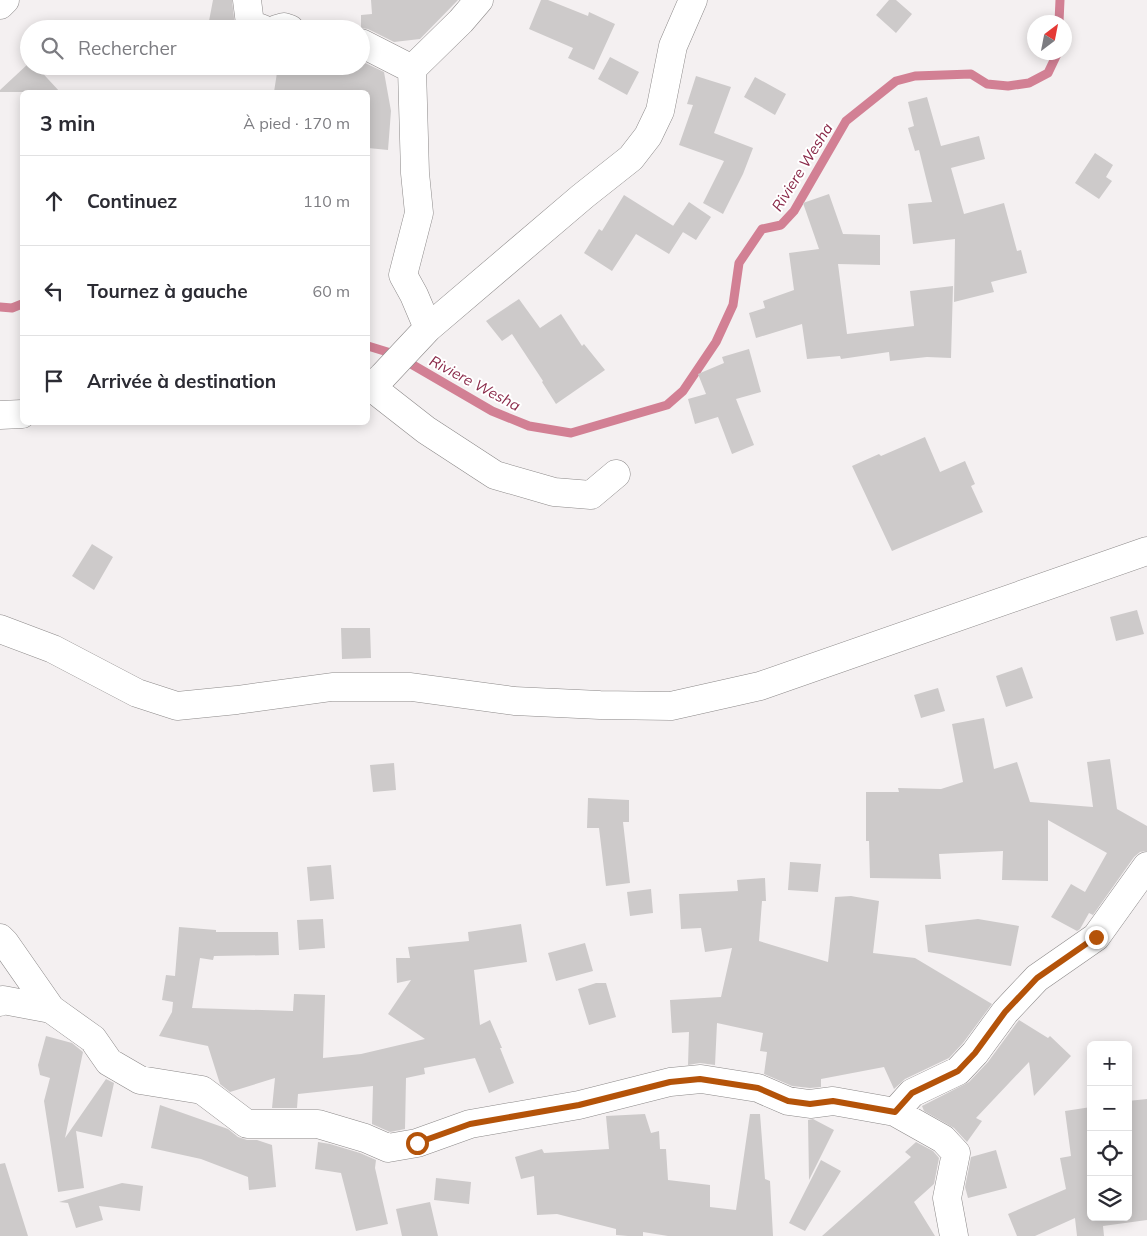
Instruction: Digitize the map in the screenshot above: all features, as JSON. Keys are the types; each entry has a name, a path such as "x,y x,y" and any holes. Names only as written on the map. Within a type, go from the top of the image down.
{"street":[{"path":"0,5 5,0"},
{"path":"247,0 250,20"},
{"path":"420,337 414,295 403,275 419,213 415,173 412,68 462,21 479,0"},
{"path":"616,474 591,495 554,492 495,475 426,430 374,384 420,337 582,196 631,158 648,136 660,111 673,46 694,0"},
{"path":"370,47 412,68"},
{"path":"0,415 20,414"},
{"path":"0,629 53,650 136,693 177,706 332,687 411,687 514,701 670,706 760,686 1147,551"},
{"path":"895,1112 912,1093 958,1071 975,1053 1005,1012 1037,978 1096,937 1147,866"},
{"path":"0,938 5,942 51,1009 93,1039 109,1062 140,1080 202,1090 246,1124 318,1124 365,1138 388,1148 417,1143 470,1124 579,1105 670,1082 700,1079 758,1088 788,1101 810,1104 833,1101 895,1112 943,1139 956,1153 947,1198 954,1236"},
{"path":"0,1002 3,1000 51,1009"}],"building":[{"path":"213,0 232,0 234,20 209,20"},
{"path":"371,0 458,0 420,39 394,42 370,30 370,20 361,20 361,15 372,14"},
{"path":"541,0 548,0 588,16 589,12 615,24 594,70 568,58 573,48 529,29"},
{"path":"889,0 896,0 912,14 896,33 876,15"},
{"path":"610,57 639,72 627,95 598,79"},
{"path":"370,65 384,72 391,111 388,150 370,148 370,90 274,90 277,75 370,75"},
{"path":"20,71 20,75 44,75 58,90 20,90 20,92 0,92"},
{"path":"696,76 731,87 714,133 753,148 743,174 723,214 703,203 724,161 679,145 693,105 687,104"},
{"path":"755,77 786,94 775,115 744,97"},
{"path":"927,97 941,146 979,136 985,159 951,168 964,214 1004,203 1017,251 1021,250 1027,273 991,282 994,292 954,302 955,239 913,244 908,204 932,202 919,150 915,151 908,128 914,126 908,102"},
{"path":"1095,153 1113,165 1106,177 1112,181 1099,199 1075,183"},
{"path":"829,194 843,234 880,235 880,265 838,264 847,334 914,326 910,291 953,286 951,358 927,357 890,361 889,352 841,359 840,356 807,359 802,324 756,338 749,313 765,308 763,301 794,290 789,253 819,249 803,203"},
{"path":"624,195 683,232 669,254 636,234 612,271 584,253 599,229 602,231"},
{"path":"689,202 711,217 696,240 673,226"},
{"path":"519,299 540,328 561,314 582,346 584,344 605,370 556,404 512,334 502,341 486,321"},
{"path":"749,349 761,392 736,399 754,445 732,454 718,417 695,424 688,399 706,394 698,374 724,363 722,357"},
{"path":"925,437 940,472 965,461 975,484 971,486 983,512 892,551 852,466"},
{"path":"92,544 113,557 94,590 72,576"},
{"path":"1137,610 1144,634 1116,641 1110,617"},
{"path":"341,628 370,628 371,658 342,659"},
{"path":"1022,667 1033,698 1006,707 996,676"},
{"path":"938,688 945,711 921,718 914,695"},
{"path":"984,718 994,769 1017,762 1030,802 1093,807 1087,762 1110,759 1117,809 1147,826 1147,851 1140,852 1134,857 1093,915 1089,913 1077,931 1051,917 1071,884 1085,892 1107,853 1048,820 1048,881 1002,880 1003,851 939,854 941,879 870,878 869,841 866,841 866,792 899,792 898,788 941,789 963,782 952,724"},
{"path":"394,763 396,790 373,792 370,765"},
{"path":"588,798 629,800 629,822 623,822 630,883 606,886 599,828 587,828"},
{"path":"790,862 821,864 818,892 788,890"},
{"path":"331,865 334,899 310,901 307,867"},
{"path":"765,878 766,901 762,901 759,941 828,962 835,897 851,896 879,901 873,953 915,958 992,1004 963,1043 949,1058 905,1079 894,1089 884,1067 821,1079 821,1087 792,1086 764,1074 767,1052 760,1051 763,1033 717,1023 715,1065 700,1063 688,1065 689,1032 672,1033 670,1000 721,997 732,948 705,952 701,928 681,929 679,894 738,891 737,880"},
{"path":"651,889 653,913 630,916 627,892"},
{"path":"323,919 325,948 299,950 297,920"},
{"path":"978,919 1019,926 1011,966 928,952 925,925"},
{"path":"521,924 527,962 474,970 480,1025 490,1020 514,1083 489,1093 475,1058 424,1068 425,1074 406,1078 405,1129 390,1132 372,1124 373,1086 298,1094 297,1108 272,1108 275,1078 230,1092 220,1084 208,1046 159,1036 172,1012 173,1002 162,1000 166,975 175,976 179,927 216,930 216,932 278,932 279,955 214,956 213,960 200,958 192,1008 293,1011 294,994 325,995 323,1058 361,1054 425,1039 388,1014 411,980 397,983 396,958 410,958 408,947 469,941 468,932"},
{"path":"585,943 593,971 556,981 548,953"},
{"path":"596,983 606,983 616,1017 589,1025 578,989"},
{"path":"1019,1020 1048,1038 1050,1036 1071,1056 1034,1096 1029,1062 976,1118 982,1121 967,1142 954,1128 924,1111 922,1106 969,1082 988,1062"},
{"path":"46,1036 72,1043 83,1052 65,1138 106,1079 114,1083 102,1137 76,1131 84,1188 58,1192 44,1101 50,1078 40,1075 38,1065"},
{"path":"1147,1099 1147,1220 1103,1226 1104,1236 1077,1236 1075,1218 1035,1236 1017,1236 1008,1214 1066,1189 1060,1158 1071,1156 1065,1111 1087,1108 1087,1221 1132,1221 1132,1101"},
{"path":"160,1105 228,1129 238,1137 272,1145 276,1187 249,1190 248,1177 201,1159 151,1148"},
{"path":"645,1114 651,1133 659,1131 660,1149 666,1149 668,1180 710,1185 710,1207 736,1210 750,1114 760,1114 765,1179 770,1181 773,1236 668,1236 643,1232 643,1236 616,1235 616,1229 557,1214 537,1215 534,1176 521,1179 515,1157 542,1149 544,1153 609,1149 606,1116"},
{"path":"813,1119 834,1130 809,1180 808,1120"},
{"path":"318,1142 360,1153 376,1160 375,1168 388,1224 356,1231 341,1173 315,1169"},
{"path":"916,1142 933,1151 939,1158 934,1184 914,1202 935,1236 822,1236 911,1157 905,1152"},
{"path":"996,1150 1007,1188 968,1198 965,1187 971,1157"},
{"path":"821,1160 841,1171 805,1231 789,1223"},
{"path":"5,1163 28,1236 0,1236 0,1164"},
{"path":"436,1178 471,1182 469,1204 434,1200"},
{"path":"122,1183 143,1186 140,1211 99,1206 103,1220 76,1228 68,1203 59,1202"},
{"path":"430,1202 438,1236 402,1236 396,1209"}],"waterway":[{"name":"Riviere Wesha","path":"1059,15 1060,0"},
{"name":"Riviere Wesha","path":"370,347 394,354 492,411 529,426 571,433 667,405 683,391 716,342 733,305 739,263 762,229 781,225 794,211 846,121 896,81 915,76 971,74 987,84 1008,86 1029,83 1048,73 1054,60"},
{"name":"Riviere Wesha","path":"0,307 12,308 20,305"}],"route":[{"path":"417,1143 470,1124 579,1105 670,1082 700,1079 758,1088 788,1101 810,1104 833,1101 895,1112 912,1093 958,1071 975,1053 1005,1012 1037,978 1096,937"}]}
